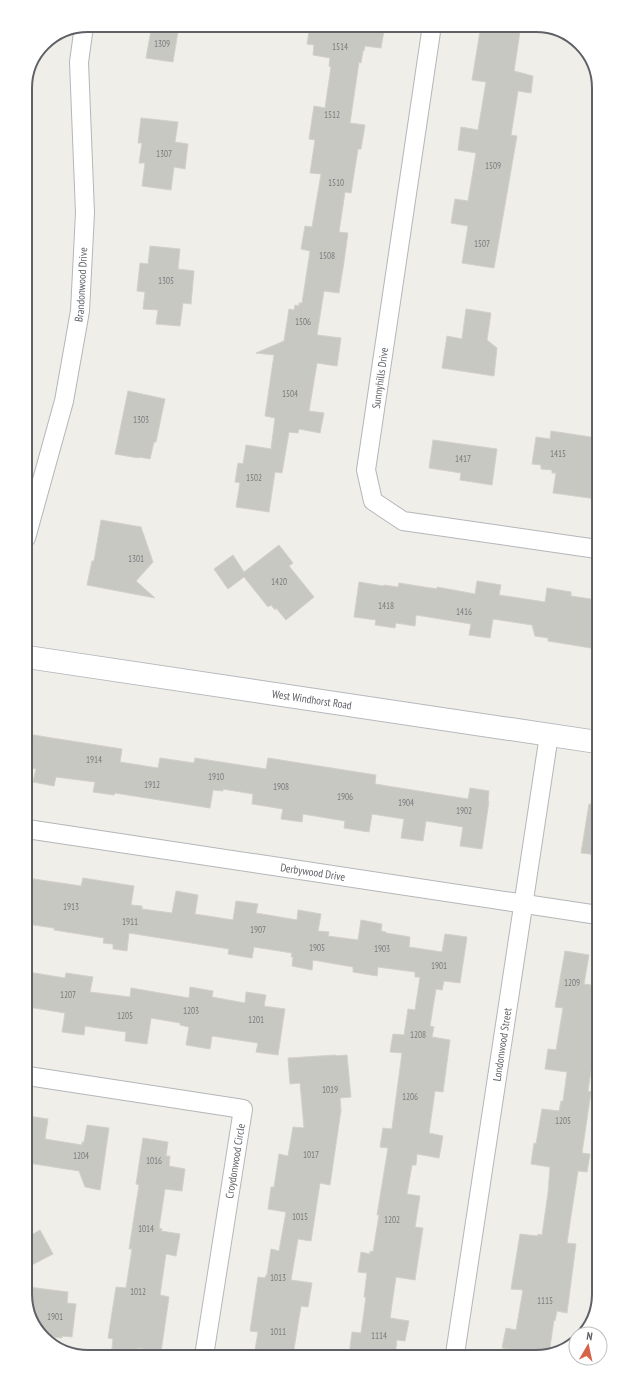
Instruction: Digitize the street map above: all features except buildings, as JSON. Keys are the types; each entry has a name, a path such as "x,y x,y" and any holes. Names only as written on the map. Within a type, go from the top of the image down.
{"street":[{"name":"Brandonwood Drive","path":"32,516 64,401 80,311 85,213 79,62 83,32"},
{"name":"Sunnyhills Drive","path":"431,32 366,470 373,501 403,520 592,548"},
{"name":"West Windhorst Road","path":"32,658 592,741"},
{"name":"Londonwood Street","path":"456,1350 549,735"},
{"name":"Derbywood Drive","path":"32,829 592,914"},
{"name":"Croydonwood Circle","path":"32,1077 243,1109 205,1350"}]}
